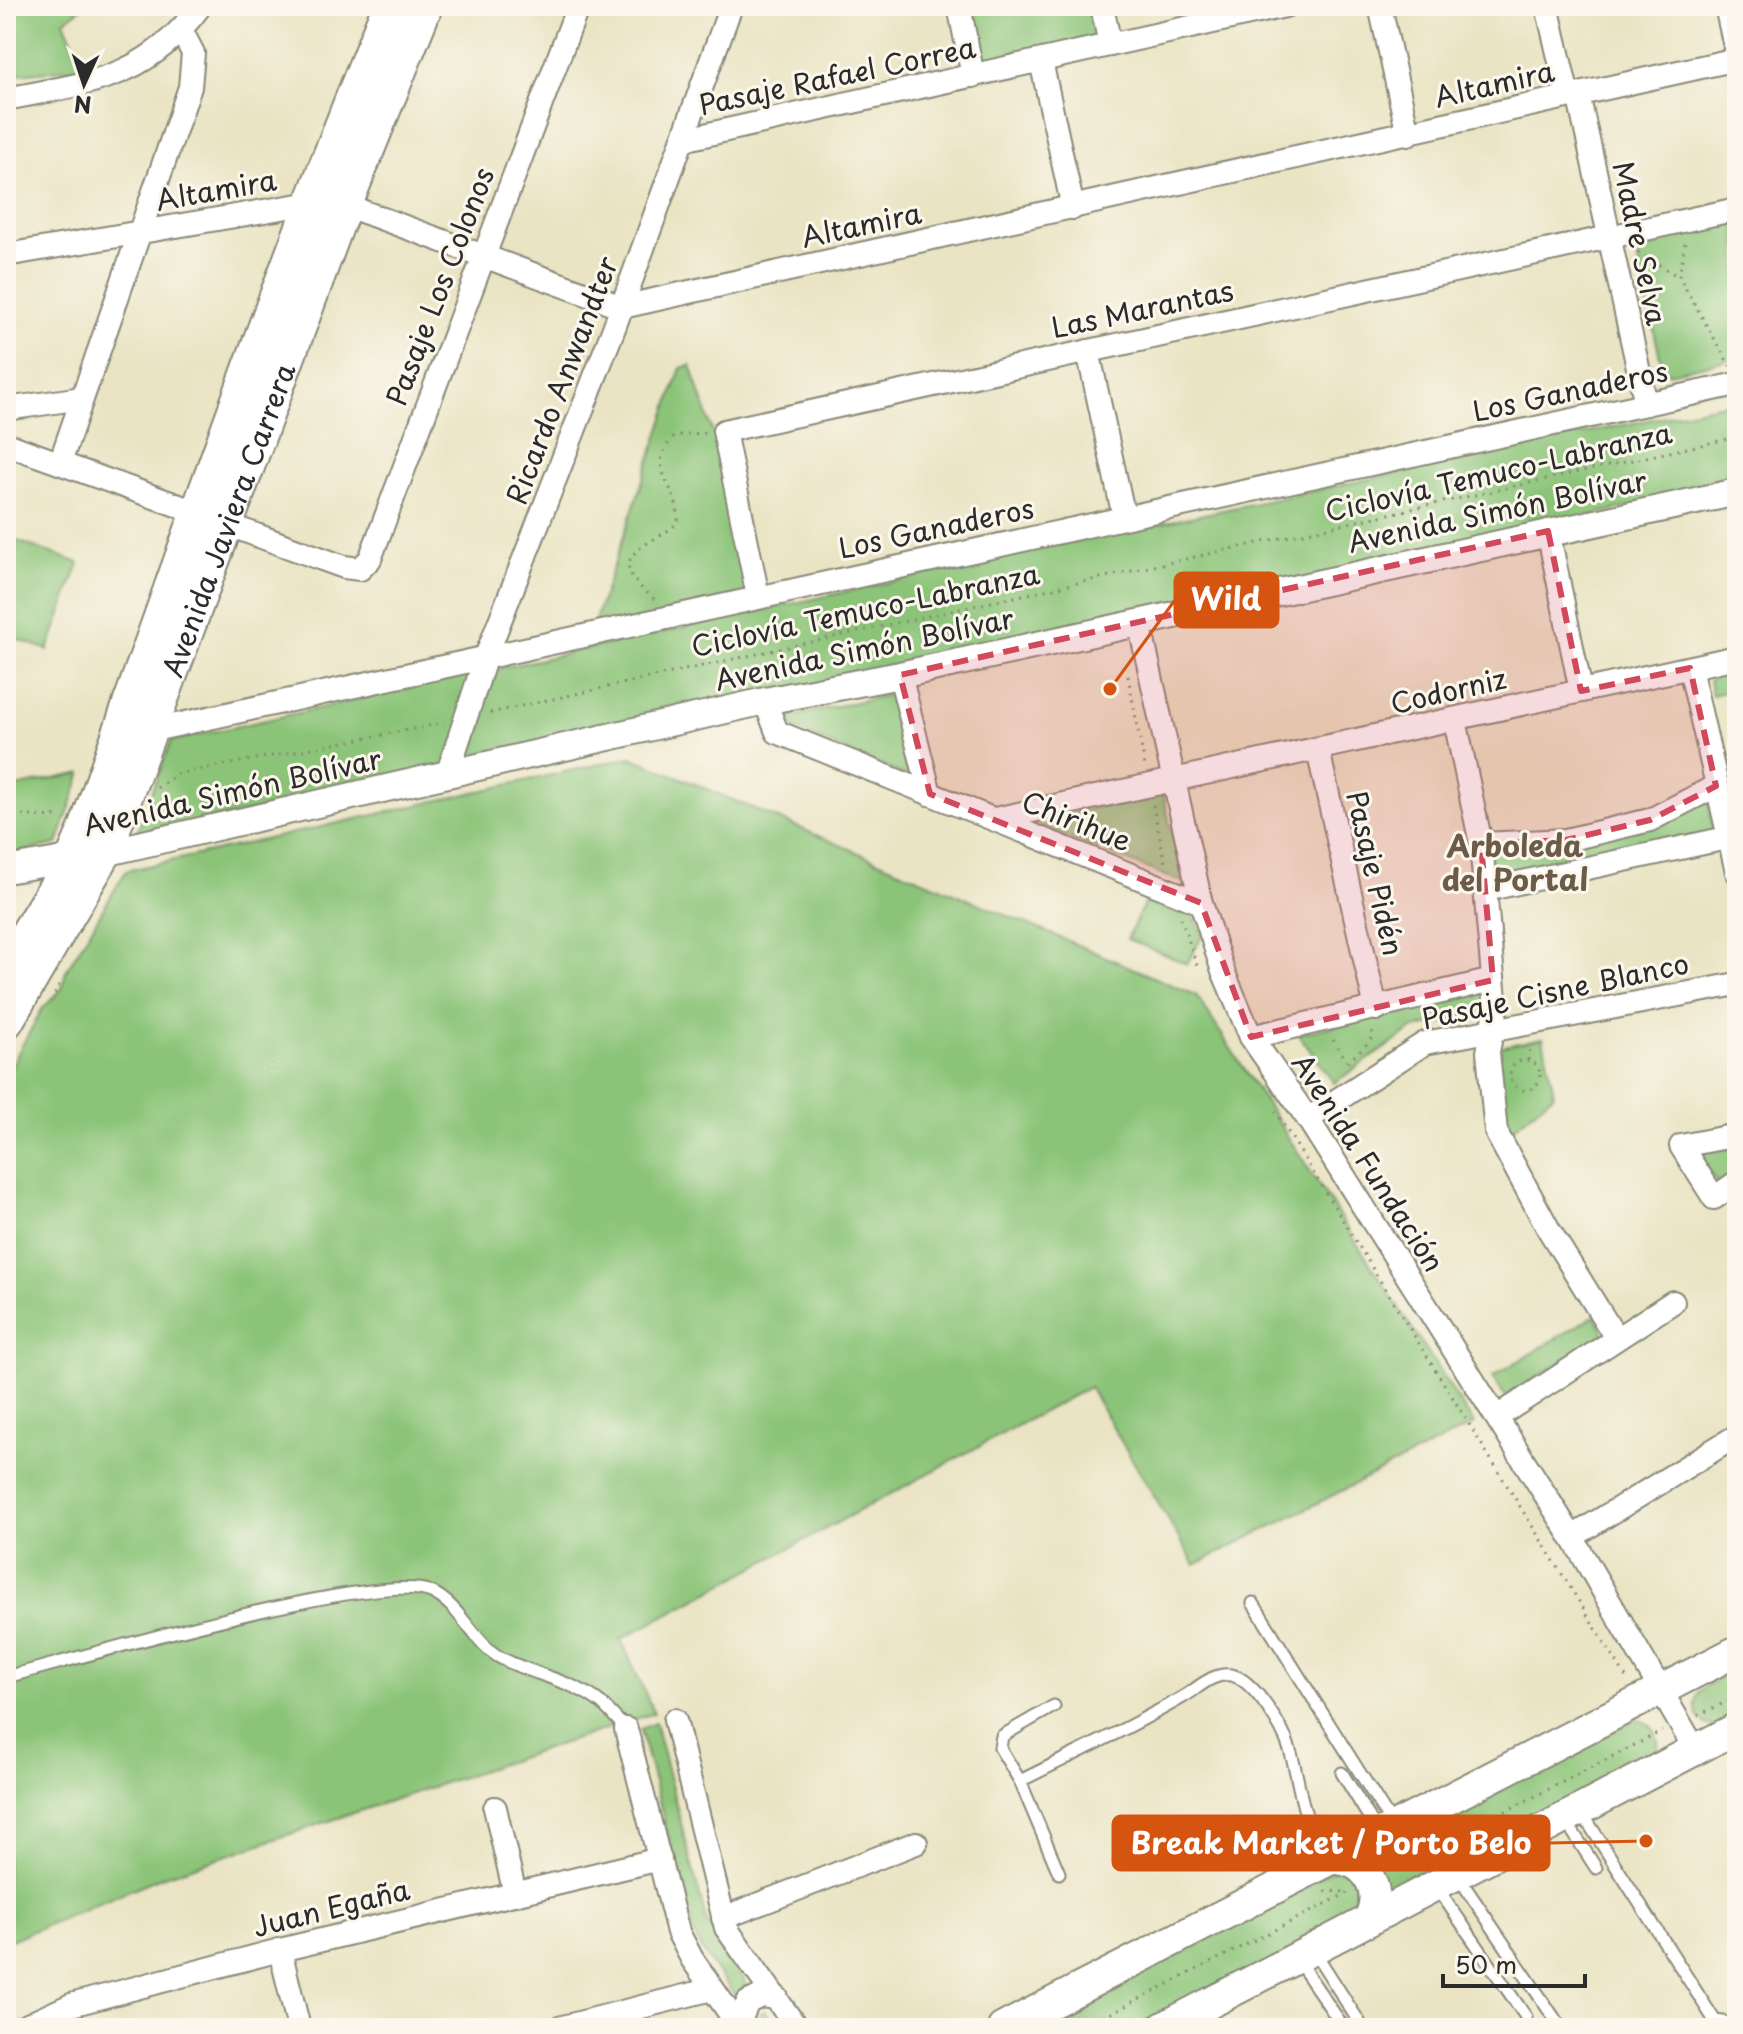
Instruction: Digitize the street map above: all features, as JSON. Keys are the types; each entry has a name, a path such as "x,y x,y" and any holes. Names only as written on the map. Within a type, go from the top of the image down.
{"main road":[{"name":"Avenida Javiera Carrera","path":"16,1027 109,804 149,731 211,518 311,203 390,6"},
{"name":"Avenida Javiera Carrera","path":"109,804 135,690 345,205 425,6"},
{"path":"135,690 136,708 149,731"},
{"name":"Avenida Javiera Carrera","path":"6,969 89,856"},
{"path":"1003,2028 1737,1651"},
{"path":"1180,2024 1305,1954 1737,1728"},
{"path":"1334,1859 1352,1862 1372,1880 1375,1906 1368,1921"}],"street":[{"path":"6,99 126,72 181,30 200,6"},
{"name":"Pasaje Los Colonos","path":"211,518 344,567 360,569 370,559 481,256 578,6"},
{"name":"Ricardo Anwandter","path":"447,775 485,659 622,307 731,6"},
{"path":"959,6 973,76"},
{"path":"1102,6 1110,45"},
{"name":"Pasaje Rafael Correa","path":"682,140 1285,6"},
{"path":"1380,6 1408,134"},
{"name":"Madre Selva","path":"1547,6 1573,95 1646,404"},
{"path":"1726,6 1737,58"},
{"path":"60,463 190,87 193,53 181,30"},
{"name":"Altamira","path":"6,255 311,203 345,205 622,307 1408,134 1737,58"},
{"path":"1041,61 1073,208"},
{"name":"Las Marantas","path":"726,442 724,431 1737,209"},
{"path":"1088,351 1124,517"},
{"name":"Los Ganaderos","path":"149,731 1646,404 1735,377"},
{"path":"6,409 82,398"},
{"path":"726,442 758,596"},
{"path":"6,444 211,518"},
{"name":"Avenida Simón Bolívar","path":"6,870 89,856 765,701 900,675 1737,492"},
{"path":"1548,531 1581,691"},
{"name":"Avenida Fundación","path":"1139,622 1201,903 1223,971 1251,1037 1308,1119 1572,1537 1696,1751"},
{"name":"Codorniz","path":"995,819 1737,657"},
{"path":"1690,668 1737,872"},
{"path":"900,675 930,794"},
{"name":"Chirihue","path":"765,701 777,732 1201,903"},
{"path":"1455,720 1481,844 1493,980 1493,1032 1488,1052 1496,1132 1549,1230 1616,1338"},
{"name":"Pasaje Pidén","path":"1318,750 1376,1009"},
{"path":"1481,844 1566,840 1650,820 1716,786"},
{"path":"1485,890 1727,838"},
{"path":"1251,1037 1493,980"},
{"name":"Pasaje Cisne Blanco","path":"1308,1119 1425,1043 1737,984"},
{"path":"1737,1135 1681,1146 1714,1198 1737,1182"},
{"path":"1497,1417 1673,1302"},
{"path":"1572,1537 1733,1438"},
{"path":"675,1720 723,1918 732,1937 797,2028"},
{"path":"626,1729 678,1932 712,1989 739,2026"},
{"path":"495,1808 515,1894"},
{"path":"723,1918 916,1843"},
{"name":"Juan Egaña","path":"21,2028 71,2005 280,1950 660,1859"},
{"path":"280,1950 299,2028"},
{"path":"559,2028 712,1989"},
{"path":"739,2026 748,2002 762,1996 777,1998"}],"lane":[{"path":"6,1677 253,1613 380,1588 412,1586 434,1593 499,1657 558,1680 599,1702 626,1729"},
{"path":"1253,1603 1387,1831"},
{"path":"1020,1781 1183,1698 1212,1678 1231,1675 1245,1682 1269,1709 1290,1747 1305,1819 1321,1847 1334,1859"},
{"path":"1054,1706 1002,1736 1000,1748 1020,1781 1059,1873"},
{"path":"1342,1773 1387,1831"},
{"path":"1572,1814 1596,1868"},
{"path":"1572,1814 1715,2021 1730,2023 1737,2017"},
{"path":"1446,1880 1526,2017"},
{"path":"1446,1880 1561,2028"},
{"path":"1305,1954 1344,2028"},
{"path":"1305,1954 1363,2028"}],"path":[{"path":"1679,277 1688,219"},
{"path":"1607,237 1679,277 1735,377"},
{"path":"668,616 635,580 630,568 637,549 668,532 678,521 677,501 661,471 664,450 676,435 687,431 713,433 726,442"},
{"name":"Ciclovía Temuco-Labranza","path":"6,815 60,817 150,794 177,774 464,719 1737,437"},
{"path":"47,1001 59,988 62,974"},
{"path":"6,1064 16,1027"},
{"path":"1348,1062 1374,1037 1371,1029 1357,1030"},
{"path":"1327,1031 1353,1070"},
{"path":"1528,1060 1537,1066 1540,1077 1534,1086 1524,1090 1514,1086 1509,1076 1513,1066 1528,1060"},
{"path":"1082,2028 1679,1723 1737,1697"}],"highlighted area":[{"path":"1548,531 1581,691 1690,668 1716,786 1650,820 1566,840 1481,844 1493,980 1251,1037 1201,903 930,794 900,675"}],"green space":[{"path":"6,6 84,6 64,21 84,68 6,75"},
{"path":"969,6 1090,6 1098,38 981,64"},
{"path":"1737,216 1737,358 1669,373 1663,370 1634,244 1641,237"},
{"path":"691,365 713,433 724,431 758,596 591,632 681,368"},
{"path":"1737,401 1737,483 135,837 171,741 1053,546"},
{"path":"6,537 79,563 48,650 6,635"},
{"path":"1737,669 1737,689 1712,695 1709,681 1717,673"},
{"path":"896,693 916,780 794,729 789,717"},
{"path":"631,757 1196,995 1474,1424 1195,1565 1089,1387 621,1639 654,1713 161,1877 6,1942 6,1075 42,1009 62,989 66,971 126,871"},
{"path":"82,773 57,844 6,855 6,789"},
{"path":"1163,794 1184,883 1040,827 1037,819"},
{"path":"1709,801 1713,834 1491,878 1491,849"},
{"path":"1149,894 1188,905 1203,935 1187,964 1127,939"},
{"path":"1483,993 1490,999 1490,1013 1413,1029 1334,1083 1298,1034"},
{"path":"1543,1038 1554,1094 1506,1134 1495,1048"},
{"path":"1737,1144 1737,1172 1718,1185 1698,1156 1701,1152"},
{"path":"1595,1315 1604,1334 1506,1397 1492,1377"},
{"path":"1737,1669 1737,1722 1717,1726 1705,1724 1696,1710 1696,1699 1709,1683"},
{"path":"1629,1718 1646,1723 1655,1732 1658,1746 1654,1763 1144,2028 1026,2028"},
{"path":"655,1723 706,1920 749,1988 736,1997 700,1948 693,1931 640,1729"},
{"path":"765,2011 778,2028 757,2028 752,2019"}],"place":[{"name":"Wild","path":"1110,689"},
{"name":"Break Market / Porto Belo","path":"1646,1841"}],"district":[{"name":"Arboleda del Portal","path":"1515,861"}]}
